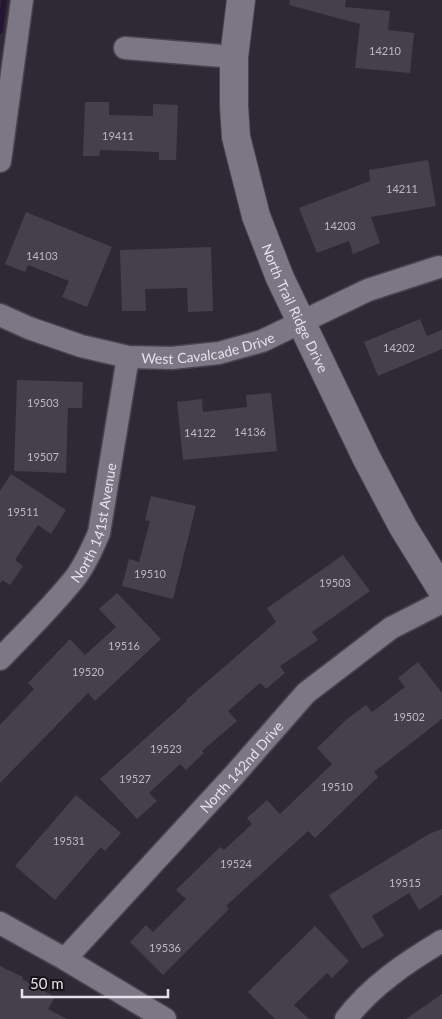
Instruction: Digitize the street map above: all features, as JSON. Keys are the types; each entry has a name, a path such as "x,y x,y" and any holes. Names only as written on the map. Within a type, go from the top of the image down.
{"street":[{"path":"0,161 22,0"},
{"name":"North Trail Ridge Drive","path":"241,0 234,57 236,137 256,216 301,322 367,459 403,527 442,590"},
{"path":"125,48 234,57"},
{"name":"West Cavalcade Drive","path":"0,315 29,328 81,346 128,358 172,358 219,352 262,341 368,290 439,267"},
{"name":"North 141st Avenue","path":"0,659 44,614 75,577 90,554 99,533 128,358"},
{"name":"North 142nd Drive","path":"65,959 235,774 306,693 391,628 442,602"},
{"path":"0,922 165,1019"},
{"path":"346,1019 371,992 394,973 442,941"}],"building":[{"path":"290,0 346,0 345,7 390,11 388,30 414,33 410,73 355,68 360,24 289,5"},
{"path":"85,102 109,102 109,115 153,116 153,104 178,105 176,160 159,160 159,152 100,150 99,156 83,156"},
{"path":"428,160 436,206 371,217 380,243 353,254 349,241 317,253 299,208 370,181 369,170"},
{"path":"26,212 112,247 87,307 62,297 69,281 28,265 25,272 5,264"},
{"path":"211,247 213,311 188,312 187,288 145,289 146,311 122,311 120,250"},
{"path":"420,319 427,336 442,330 442,349 378,376 364,342"},
{"path":"17,380 83,382 82,408 68,408 66,473 14,471"},
{"path":"271,393 277,451 183,460 177,402 202,399 203,412 247,407 246,395"},
{"path":"11,474 66,510 51,534 38,525 15,560 23,566 10,585 2,580 0,584 0,491"},
{"path":"151,496 196,506 173,599 122,586 129,559 139,562 150,521 145,520"},
{"path":"343,555 370,591 312,632 318,640 280,666 285,673 266,689 260,683 228,711 237,721 202,751 204,753 186,770 180,764 149,793 157,801 137,819 100,779 186,700 276,622 267,608"},
{"path":"117,593 161,639 95,701 88,693 0,783 0,725 34,689 28,683 70,639 85,655 116,627 99,609"},
{"path":"418,662 442,693 442,719 374,772 378,777 315,838 308,831 226,906 229,909 163,975 130,942 146,925 153,932 186,899 176,890 220,847 224,850 252,824 247,818 267,800 280,814 332,764 317,748 347,719 366,705 372,712 405,687 398,678"},
{"path":"76,795 121,833 105,851 101,847 55,900 15,866"},
{"path":"442,829 442,895 419,910 409,893 372,916 384,936 362,949 329,895 429,834"},
{"path":"315,926 349,961 332,978 327,973 294,1005 309,1019 275,1019 248,992"},
{"path":"0,966 23,977 22,979 55,997 48,1009 67,1019 0,1019"},
{"path":"442,994 442,1019 406,1019"}],"waterway":[{"path":"0,31 4,0"}]}
